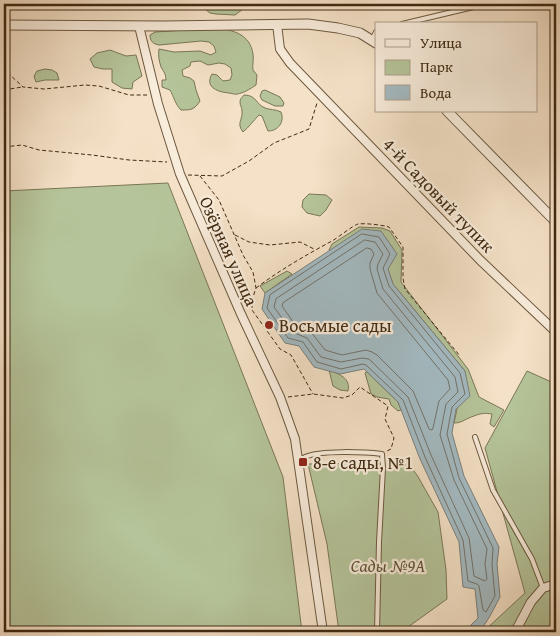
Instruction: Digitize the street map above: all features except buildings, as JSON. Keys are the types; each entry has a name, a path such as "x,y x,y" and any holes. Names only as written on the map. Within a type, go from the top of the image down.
{"street":[{"name":"4-й Садовый тупик","path":"277,24 280,49 290,63 480,260 556,332"},
{"path":"4,25 308,24 338,28 375,38"},
{"name":"Озёрная улица","path":"139,26 158,104 180,174 241,314 280,397 295,439 323,632"},
{"path":"448,112 556,222"},
{"path":"515,632 531,602 543,588 556,584"}],"lane":[{"path":"410,22 486,4"},
{"path":"552,4 556,8"},
{"path":"475,438 493,490 532,559 543,588"},
{"path":"298,462 305,457 318,454 365,452 382,454 377,632"}],"path":[{"path":"4,67 23,87"},
{"path":"4,90 23,87 44,89 99,86 129,95 147,95"},
{"path":"180,174 222,176 274,144 309,129 320,94"},
{"path":"4,147 22,145 39,150 176,163"},
{"path":"200,176 219,200 252,272 256,288"},
{"path":"313,394 292,355 280,348 252,310 252,300 256,288 268,278 358,224 380,224 389,227 403,247 405,290 460,356"},
{"path":"234,234 248,242 270,245 300,242 315,250"},
{"path":"280,397 313,394 343,398 352,395 360,387 388,406 385,419 394,438 391,449 382,454"}],"green space":[{"path":"203,4 243,4 243,9 235,15 216,14 210,13"},
{"path":"216,28 240,34 248,42 253,54 253,70 257,75 256,85 245,92 236,94 217,90 210,83 212,74 217,75 223,81 230,80 232,75 231,68 219,63 208,65 200,61 191,62 190,66 182,70 183,76 194,81 200,101 192,109 181,110 170,90 162,87 162,80 166,80 166,78 161,67 159,49 174,52 200,51 211,55 216,52 214,46 209,42 201,41 159,45 152,42 150,35 155,32"},
{"path":"110,50 126,56 136,55 142,76 133,82 132,89 122,88 112,82 112,69 94,67 90,59 97,53"},
{"path":"45,69 57,73 59,80 36,82 34,76 37,71"},
{"path":"265,90 280,97 284,103 283,106 275,106 262,100 260,96 262,91"},
{"path":"244,95 251,96 265,108 281,112 282,119 278,128 268,131 262,116 259,115 243,132 240,126 242,110 240,102"},
{"path":"168,183 283,477 302,632 4,632 4,191"},
{"path":"309,194 326,195 332,200 320,216 307,213 302,207 303,200"},
{"path":"359,227 382,228 390,231 402,250 401,282 468,369 479,397 504,410 494,427 490,424 492,414 479,414 454,423 465,371 393,284 388,269 329,250 332,244"},
{"path":"287,271 292,274 265,293 260,286"},
{"path":"329,370 346,380 348,391 340,390 333,386"},
{"path":"527,371 556,384 556,632 483,632 525,593 485,448"},
{"path":"367,372 398,402 401,410 398,411 391,405 389,399 371,394 365,373"},
{"name":"Сады №9А","path":"397,462 410,466 438,512 446,570 447,599 403,632 339,632 327,544 308,464 380,463 380,468 388,468 388,463"}],"water":[{"path":"362,229 381,231 397,254 388,269 393,284 465,371 470,396 456,409 452,433 464,476 499,547 497,564 500,597 483,627 475,632 464,632 478,618 475,589 463,587 459,542 420,459 398,402 364,369 340,374 314,367 299,346 285,343 262,309 265,293"}],"place":[{"name":"Восьмые сады","path":"269,325"},
{"name":"8-е сады, №1","path":"303,462"}]}
